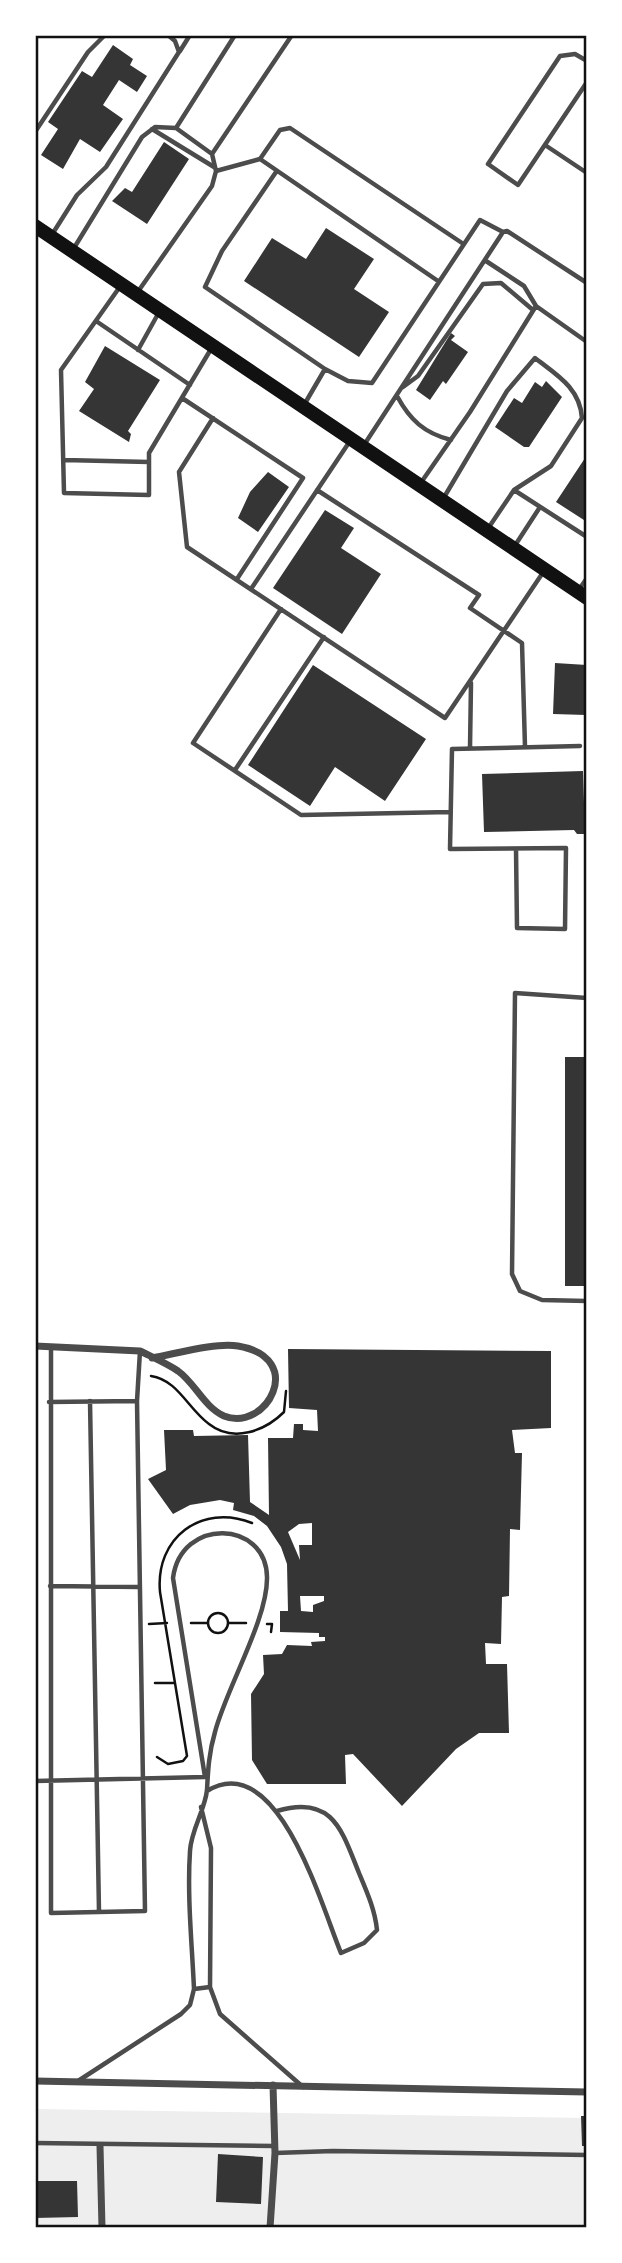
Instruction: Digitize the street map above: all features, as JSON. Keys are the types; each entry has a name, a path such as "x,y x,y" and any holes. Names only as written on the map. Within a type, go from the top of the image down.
{"main road":[{"path":"35,226 582,595"}],"street":[{"path":"35,1346 140,1351 152,1358 178,1371 224,1416 241,1419 261,1408 275,1394 276,1375 262,1353 236,1345 152,1358"},
{"path":"35,2081 587,2092"},
{"path":"270,2228 275,2150 273,2085"},
{"path":"100,2146 102,2228"}],"lane":[{"path":"35,132 88,52 105,35"},
{"path":"168,35 175,41 179,52"},
{"path":"50,237 77,195 106,167 190,35"},
{"path":"176,128 235,35"},
{"path":"212,154 292,35"},
{"path":"587,61 575,54 560,56 488,163 518,185 587,82"},
{"path":"72,251 142,137 152,129 176,128 212,154 216,169 212,186 136,294"},
{"path":"152,129 216,169 260,159 280,130 290,128 462,243"},
{"path":"545,145 587,173"},
{"path":"260,159 438,281"},
{"path":"276,172 222,251 205,287 325,369 348,381 372,383 462,243 480,220 503,232 507,231 587,283"},
{"path":"251,589 317,490 397,395 503,232"},
{"path":"486,261 524,286 534,308"},
{"path":"401,388 418,376 483,284 501,283 587,342"},
{"path":"121,284 61,370 64,493 149,495 149,453 213,345"},
{"path":"420,485 534,308"},
{"path":"138,350 160,310"},
{"path":"96,321 190,385"},
{"path":"442,500 507,391 535,358 572,390 578,398 582,418 551,466 514,490 487,530"},
{"path":"304,406 325,369"},
{"path":"397,395 406,413 419,427 451,440"},
{"path":"182,398 303,478 237,579"},
{"path":"213,418 179,472 187,547 445,718 545,569"},
{"path":"64,460 149,462"},
{"path":"317,490 479,595 470,608 523,643 525,747"},
{"path":"514,490 587,537"},
{"path":"513,548 540,507"},
{"path":"582,595 587,578"},
{"path":"281,609 193,743 301,815 450,811"},
{"path":"235,771 324,637"},
{"path":"470,748 471,680"},
{"path":"516,849 517,928 565,929 566,848 450,849 452,749 580,746"},
{"path":"587,998 515,993 512,1274 520,1291 542,1300 587,1301"},
{"path":"51,1347 51,1913 145,1911 137,1401 140,1351"},
{"path":"90,1401 99,1912"},
{"path":"50,1402 137,1401"},
{"path":"78,2082 181,2014 190,2005 194,1989 190,1849 207,1791 173,1578 178,1557 192,1541 222,1532 242,1538 258,1551 267,1579 256,1624 215,1731 205,1777"},
{"path":"50,1586 140,1587"},
{"path":"35,1781 205,1777"},
{"path":"207,1791 218,1784 238,1783 265,1797 295,1839 341,1953 364,1943 377,1930 375,1914 340,1826 328,1814 313,1807 292,1807 277,1811"},
{"path":"201,1807 211,1849 212,1999 220,2014 303,2087"},
{"path":"194,1989 210,1987"},
{"path":"35,2143 587,2155"}],"path":[{"path":"218,1613 224,1615 229,1623 219,1633 210,1630 208,1623 209,1618 218,1613"},
{"path":"155,1683 175,1683"}],"shaded area":[{"path":"35,2109 587,2118 587,2228 35,2228"}],"building":[{"path":"113,45 133,59 130,65 147,76 137,92 119,80 103,105 123,119 100,152 80,139 63,169 41,155 58,129 48,122 82,71 92,77"},
{"path":"164,142 189,159 147,224 112,201 125,188 132,192"},
{"path":"326,228 374,259 354,289 389,312 359,357 244,281 272,238 306,259"},
{"path":"451,333 455,336 451,340 468,352 446,384 443,381 430,400 416,390"},
{"path":"105,346 160,380 128,431 131,434 129,442 79,411 94,389 85,382"},
{"path":"546,381 562,397 529,447 524,447 495,427 514,398 522,403 535,382 542,387"},
{"path":"587,455 587,522 556,502"},
{"path":"268,472 289,487 258,532 238,518 250,492"},
{"path":"325,510 354,528 341,548 381,574 342,634 273,588"},
{"path":"555,663 587,665 586,715 553,714"},
{"path":"313,665 426,739 385,801 335,767 310,806 248,765"},
{"path":"583,771 585,834 577,834 574,830 484,832 482,774"},
{"path":"565,1057 587,1057 587,1286 565,1286"},
{"path":"288,1349 551,1351 551,1428 512,1430 515,1453 522,1453 520,1530 510,1529 509,1596 502,1597 501,1644 485,1643 486,1664 507,1664 509,1733 479,1733 456,1749 402,1806 353,1754 345,1755 346,1784 267,1784 252,1760 251,1694 264,1674 263,1655 282,1654 287,1645 312,1646 311,1642 325,1641 325,1637 319,1637 319,1633 280,1632 280,1611 288,1611 287,1564 281,1547 267,1526 254,1516 233,1510 234,1503 220,1500 190,1505 173,1514 148,1479 166,1470 164,1430 193,1430 194,1436 248,1435 250,1502 269,1515 268,1438 293,1438 294,1424 303,1424 303,1430 318,1431 317,1410 289,1408","holes":["312,1523 312,1545 299,1545 300,1560 288,1532 299,1524","300,1596 324,1596 324,1601 313,1605 313,1612 301,1611"]},
{"path":"581,2116 587,2116 587,2146 582,2146"},
{"path":"218,2154 263,2157 261,2204 216,2202"},
{"path":"35,2181 77,2181 78,2217 35,2218"}]}
